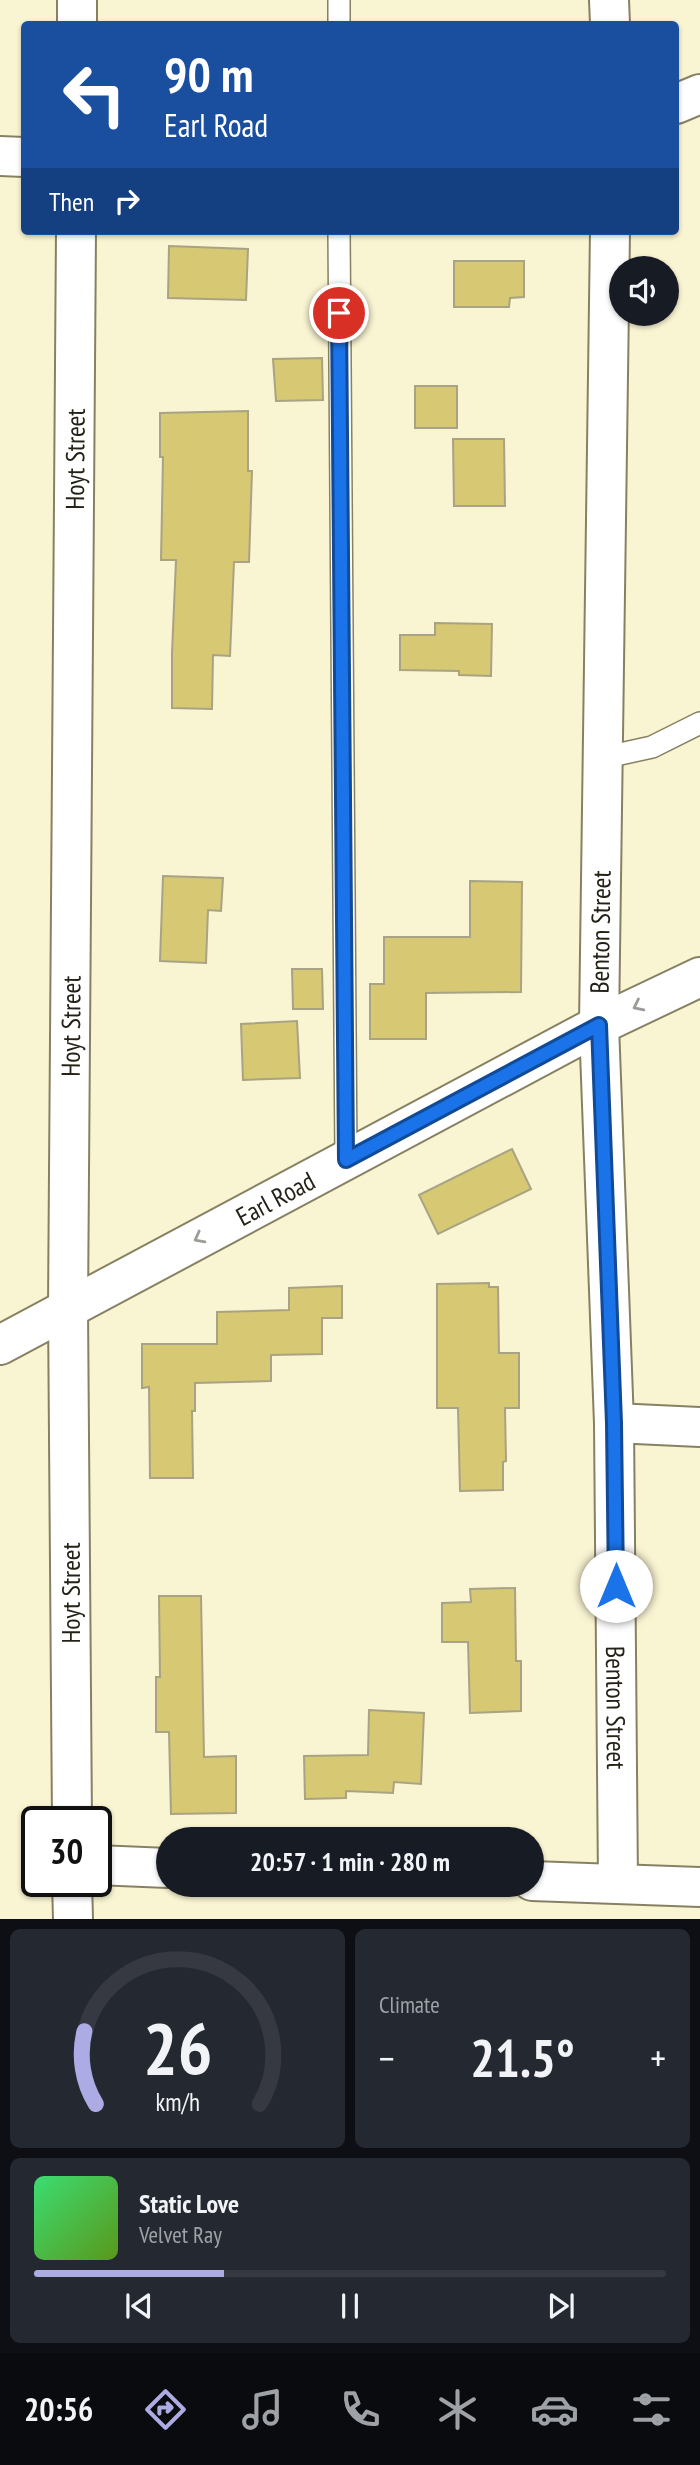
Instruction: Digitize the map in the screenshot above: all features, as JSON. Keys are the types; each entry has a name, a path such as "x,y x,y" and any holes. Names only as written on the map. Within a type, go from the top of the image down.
{"street":[{"path":"76,0 76,21"},
{"path":"609,0 610,21"},
{"path":"679,103 700,94"},
{"path":"0,156 21,157"},
{"name":"Hoyt Street","path":"72,1806 68,1307 76,235"},
{"name":"Benton Street","path":"610,235 599,1025 614,1423 618,1884"},
{"name":"Earl Road","path":"0,1345 599,1025 700,977"},
{"path":"614,1423 700,1427"},
{"path":"112,1866 156,1868"},
{"path":"544,1881 700,1887"},
{"path":"72,1897 73,1919"}],"lane":[{"path":"339,0 339,21"},
{"path":"338,235 346,1160"},
{"path":"602,758 652,747 700,723"}],"building":[{"path":"169,246 248,249 246,300 168,298"},
{"path":"454,261 524,261 524,297 510,298 509,307 454,307"},
{"path":"322,358 323,400 276,401 273,359"},
{"path":"415,386 457,386 457,428 415,428"},
{"path":"248,411 248,471 252,471 249,562 234,562 230,656 213,655 212,709 172,708 176,560 161,560 163,457 160,457 160,413"},
{"path":"453,439 504,439 505,506 454,506"},
{"path":"435,623 492,624 491,676 459,675 459,671 400,670 400,635 435,635"},
{"path":"163,876 223,878 221,911 208,910 206,963 160,961"},
{"path":"470,881 522,882 521,992 426,993 426,1039 370,1039 370,984 384,984 384,937 470,937"},
{"path":"292,969 322,969 323,1009 293,1009"},
{"path":"297,1021 300,1078 243,1080 241,1024"},
{"path":"512,1149 531,1189 438,1234 419,1195"},
{"path":"489,1283 489,1287 498,1287 499,1353 519,1353 519,1408 505,1408 506,1461 503,1462 503,1490 460,1491 458,1408 437,1408 437,1284"},
{"path":"342,1286 342,1318 322,1318 322,1354 271,1355 271,1381 195,1383 195,1411 192,1411 193,1478 150,1478 149,1387 142,1388 142,1344 217,1344 217,1312 289,1310 289,1288"},
{"path":"515,1588 516,1661 521,1661 521,1711 470,1713 468,1642 442,1642 442,1603 471,1602 470,1589"},
{"path":"159,1596 201,1596 204,1757 236,1756 236,1813 171,1814 169,1732 156,1732 156,1677 160,1677"},
{"path":"369,1710 424,1713 421,1784 394,1782 393,1793 346,1791 346,1798 305,1799 304,1756 368,1755"}],"route":[{"path":"339,313 346,1160 599,1025 614,1423 616,1586"}]}
